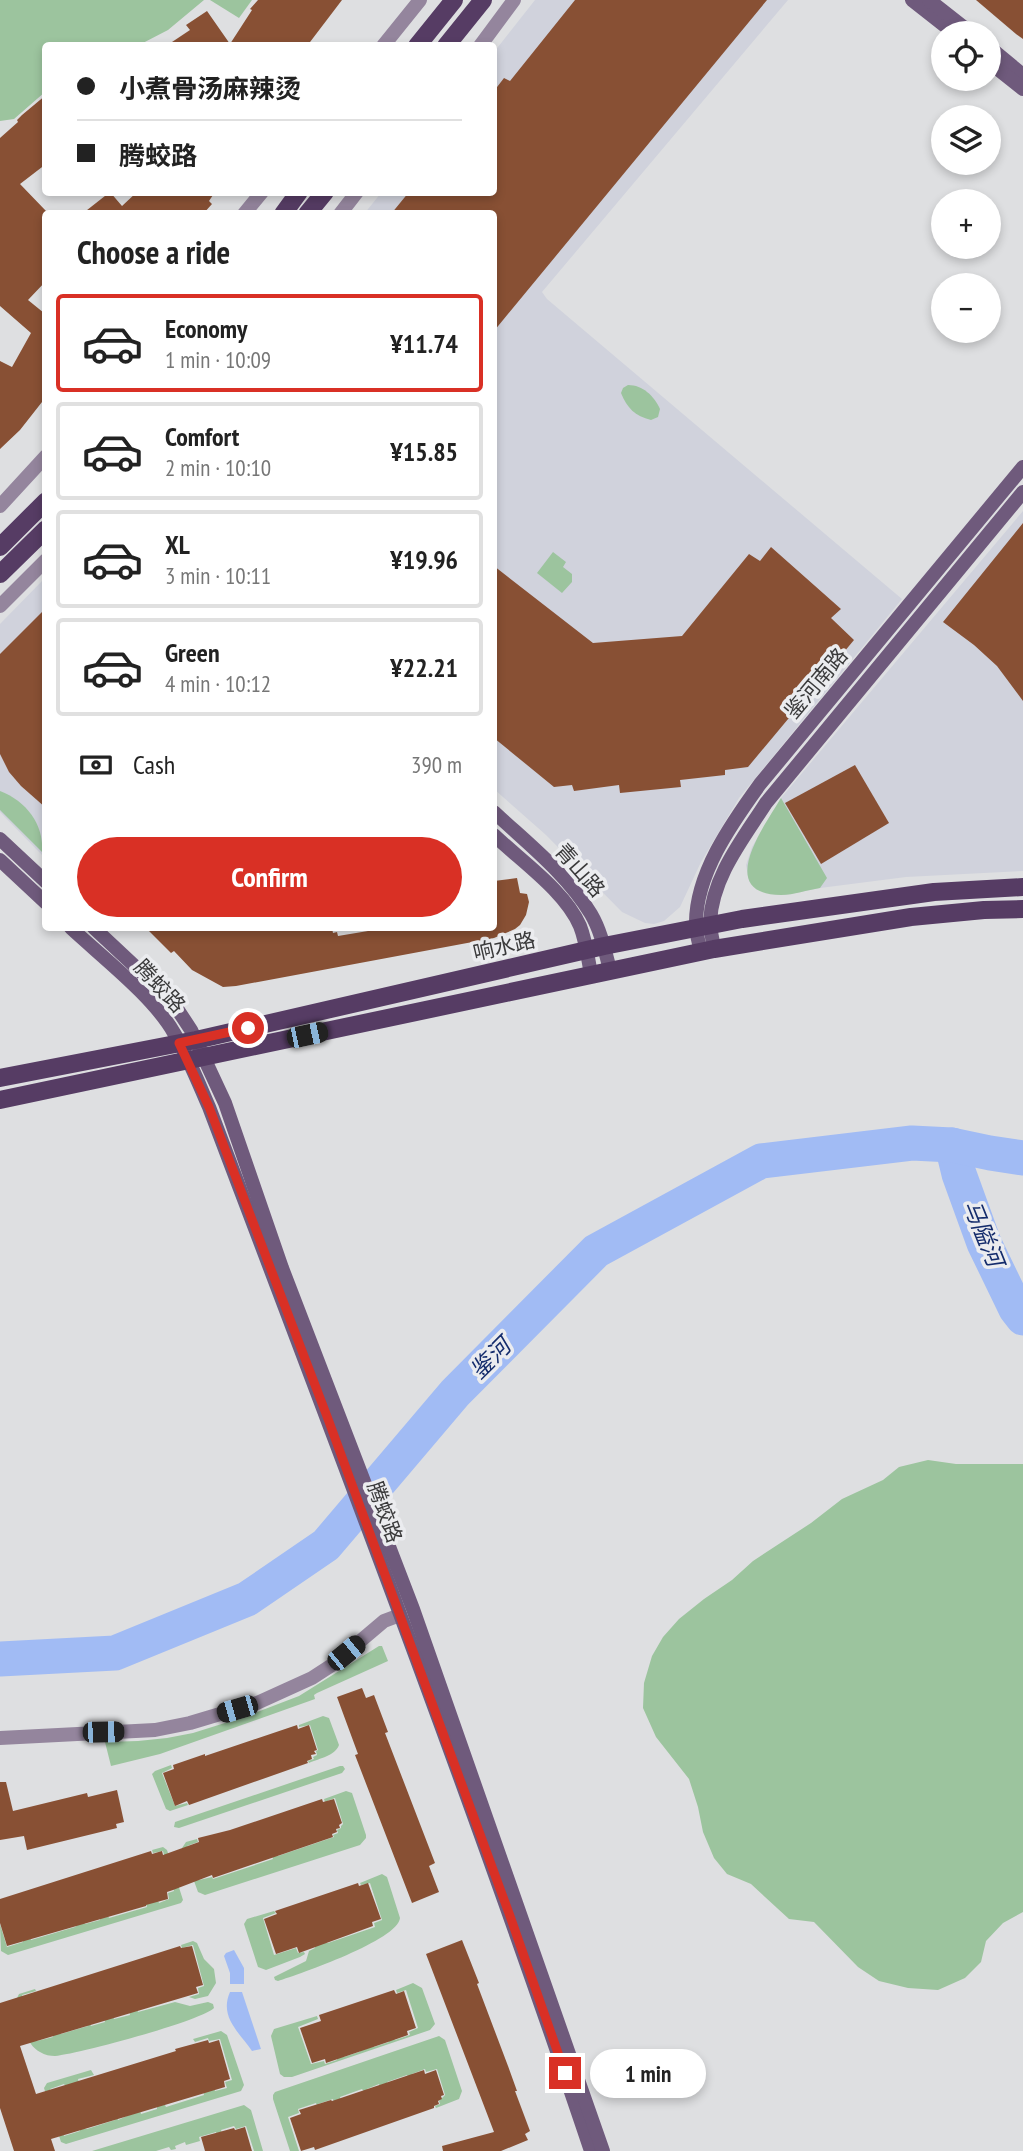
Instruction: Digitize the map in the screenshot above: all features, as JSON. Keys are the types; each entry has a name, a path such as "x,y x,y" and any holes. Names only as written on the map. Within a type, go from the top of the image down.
{"main road":[{"path":"420,42 454,0"},
{"path":"449,42 483,0"},
{"path":"912,0 939,21"},
{"path":"929,0 956,21"},
{"path":"1001,57 1023,75"},
{"path":"1001,71 1023,89"},
{"path":"310,210 322,196"},
{"name":"鉴河南路","path":"708,951 699,891 725,837 750,798 1023,467"},
{"name":"鉴河南路","path":"703,926 736,849 766,803 1023,492"},
{"path":"0,547 42,505"},
{"path":"0,574 42,533"},
{"name":"青山路","path":"497,815 542,857 576,893 591,914 595,948 591,974"},
{"name":"青山路","path":"497,838 569,908 610,970"},
{"path":"0,839 42,878"},
{"path":"0,860 42,899"},
{"name":"响水路","path":"0,1078 187,1041 703,926 934,892 1023,887"},
{"path":"0,1100 708,951 911,918 984,909 1023,909"},
{"name":"腾蛟路","path":"74,931 150,1001 174,1032 187,1041"},
{"name":"腾蛟路","path":"97,931 172,1001 196,1059 209,1107 334,1417 603,2151"},
{"name":"腾蛟路","path":"393,1576 400,1615 592,2151"}],"street":[{"path":"386,42 420,0"},
{"path":"483,42 514,0"},
{"path":"247,210 259,196"},
{"path":"343,210 354,196"},
{"path":"0,506 42,460"},
{"path":"0,606 42,564"},
{"path":"0,1738 155,1730 191,1723 257,1703 312,1678 332,1665 384,1621 400,1615"}],"shaded area":[{"path":"535,0 788,0 542,292 902,599 739,798 701,862 680,907 664,921 654,924 645,923 622,912 546,835 497,792 497,210 367,210 379,196 497,196 497,48"},
{"path":"1023,511 1023,871 906,877 785,895 757,889 749,881 746,865 752,847 781,798"},
{"path":"42,581 42,855 0,812 0,624"}],"green space":[{"path":"0,0 204,0 168,30 145,42 42,42 42,95 14,119 0,121"},
{"path":"210,0 252,0 239,18"},
{"path":"628,385 643,389 655,400 660,409 658,417 651,420 645,418 629,407 621,393"},
{"path":"553,552 566,562 563,567 572,574 572,582 562,593 537,573"},
{"path":"0,791 18,801 32,815 40,832 42,852 0,810"},
{"path":"781,798 827,878 820,888 781,895 761,892 750,883 747,871 750,856 756,840"},
{"path":"928,1460 956,1464 1023,1464 1023,1912 1003,1923 986,1941 981,1962 965,1978 938,1990 908,1988 879,1981 858,1967 814,1922 789,1919 751,1884 727,1874 714,1858 703,1832 689,1779 656,1737 643,1708 644,1683 652,1656 663,1637 679,1619 753,1561 842,1499 883,1480 899,1467"},
{"path":"382,1646 388,1661 317,1693 314,1695 315,1699 160,1754 111,1766 105,1742 167,1738 244,1717 299,1696"},
{"path":"323,1716 329,1718 339,1745 331,1754 309,1763 318,1750 310,1725 299,1725"},
{"path":"171,1765 172,1768 162,1773 175,1806 188,1805 170,1811 166,1809 152,1774"},
{"path":"340,1766 345,1769 342,1773 179,1828 174,1827 175,1822"},
{"path":"346,1791 352,1793 366,1835 360,1845 205,1895 198,1892 182,1848 186,1842 197,1839 198,1842 187,1846 199,1880 213,1879 273,1859 271,1853 276,1852 278,1856 334,1837 343,1824 335,1798 325,1802 324,1799"},
{"path":"163,1847 167,1850 183,1900 181,1903 8,1955 1,1951 0,1924 7,1947 23,1942 23,1939 30,1937 31,1940 75,1927 83,1921 85,1924 100,1920 100,1916 107,1913 109,1918 147,1907 145,1901 157,1898 159,1903 169,1899 168,1893 174,1891 163,1851 153,1853 152,1850"},
{"path":"382,1874 387,1877 400,1918 395,1927 366,1946 326,1964 275,1980 274,1977 306,1961 309,1951 315,1948 314,1943 328,1943 375,1927 374,1923 382,1920 370,1883 360,1883"},
{"path":"274,1911 276,1913 263,1918 274,1955 296,1948 298,1953 305,1954 266,1970 258,1967 244,1924 247,1919"},
{"path":"193,1941 214,1969 216,1983 208,1996 195,1999 189,1997 199,1994 198,1988 204,1986 193,1945 182,1948 181,1945"},
{"path":"413,1983 422,1988 435,2024 430,2030 292,2077 280,2074 271,2036 274,2029 317,2016 318,2019 298,2027 311,2064 324,2061 325,2064 342,2055 344,2057 359,2052 372,2044 374,2047 389,2042 388,2039 395,2040 410,2035 409,2032 418,2028 406,1990 397,1993 396,1990"},
{"path":"35,1989 36,1991 22,1995 37,2041 53,2037 52,2034 88,2026 89,2022 91,2026 105,2022 104,2018 113,2016 114,2019 130,2015 129,2010 137,2008 138,2012 175,2002 190,2006 208,2002 213,2004 214,2008 187,2021 138,2036 51,2056 40,2052 30,2043 16,2000 19,1994"},
{"path":"221,2031 227,2035 244,2085 241,2091 66,2144 61,2142 44,2088 47,2083 91,2070 94,2075 78,2079 79,2083 50,2089 64,2136 80,2131 80,2128 87,2129 115,2120 117,2116 118,2120 140,2110 141,2114 157,2109 157,2104 164,2103 166,2107 204,2095 203,2090 227,2088 225,2082 232,2080 220,2039 209,2041 208,2038 195,2042 193,2039"},
{"path":"439,2036 445,2040 462,2091 459,2099 436,2108 445,2095 437,2069 426,2072 425,2069 412,2074 413,2077 409,2078 407,2075 387,2082 388,2085 380,2087 379,2084 367,2089 368,2092 365,2093 362,2089 340,2097 341,2100 334,2103 333,2099 318,2104 318,2108 316,2103 298,2109 299,2113 288,2117 299,2151 290,2151 273,2099 275,2092"},
{"path":"244,2105 251,2110 263,2151 254,2151 246,2126 236,2129 234,2126 221,2130 222,2133 217,2135 216,2132 199,2137 200,2141 186,2145 185,2142 171,2150 169,2147 156,2151 92,2151"}],"water":[{"path":"234,1950 244,1968 244,1984 230,1984 230,1973 224,1956"},
{"path":"230,1992 242,1992 261,2049 252,2051 232,2024 227,2009"}],"building":[{"path":"258,0 342,0 310,42 231,42 252,10 250,9"},
{"path":"575,0 767,0 497,327 497,210 394,210 406,196 497,196 497,87 504,78 510,81"},
{"path":"976,0 1023,0 1023,39"},
{"path":"207,11 229,42 172,42 190,30 186,25"},
{"path":"42,98 42,167 20,184 45,210 42,210 42,285 28,300 42,311 42,402 20,430 0,449 0,361 12,367 31,333 0,306 0,138"},
{"path":"105,196 113,196 122,206 133,196 212,196 209,201 212,204 207,210 87,210"},
{"path":"1023,523 1023,701 997,666 943,622"},
{"path":"771,547 841,609 831,618 854,640 748,767 725,770 725,775 680,780 681,787 620,793 619,785 574,791 572,785 554,787 497,740 497,568 593,643 682,636 749,554 760,561"},
{"path":"42,612 42,804 9,772 0,754 0,654"},
{"path":"855,765 889,823 821,864 785,803"},
{"path":"517,878 520,893 527,894 529,902 520,925 494,938 236,986 223,987 192,970 149,931 333,931 337,932 338,936 368,931 497,931 497,881"},
{"path":"362,1688 366,1698 374,1695 388,1732 385,1733 435,1863 429,1866 439,1892 412,1903 355,1755 358,1754 337,1697"},
{"path":"297,1725 298,1729 309,1725 317,1750 308,1763 189,1805 187,1801 175,1806 163,1773 174,1769 173,1765"},
{"path":"0,1782 6,1782 13,1811 87,1793 88,1797 117,1790 124,1822 116,1824 117,1828 27,1850 24,1836 0,1840"},
{"path":"322,1799 323,1802 334,1799 342,1823 340,1828 336,1829 337,1832 332,1834 333,1837 213,1878 212,1875 167,1892 168,1899 7,1946 0,1923 0,1899 151,1851 152,1854 162,1851 163,1855 199,1842 198,1838"},
{"path":"358,1883 359,1886 368,1883 381,1919 372,1922 373,1926 299,1953 297,1947 276,1954 264,1919 277,1914 275,1911"},
{"path":"462,1940 530,2131 525,2134 528,2140 501,2151 443,2151 442,2146 494,2132 426,1954"},
{"path":"180,1946 192,1946 203,1985 196,1987 198,1993 20,2046 36,2094 176,2051 175,2049 208,2040 209,2043 219,2040 230,2079 224,2081 225,2087 51,2139 55,2151 14,2151 0,2108 0,2003"},
{"path":"394,1990 396,1994 404,1991 416,2028 407,2031 408,2035 326,2063 325,2059 312,2063 300,2028 321,2021 319,2015"},
{"path":"424,2070 425,2074 436,2070 444,2095 434,2108 315,2150 314,2147 301,2151 290,2118 301,2114 299,2110"},
{"path":"245,2127 252,2151 205,2151 201,2137"}],"waterway":[{"name":"鉴河","path":"0,1659 115,1653 247,1599 326,1545 455,1393 596,1251 761,1161 912,1143 952,1145 1023,1158"},
{"name":"马隘河","path":"952,1145 959,1174 984,1243 1023,1318"}],"route":[{"path":"248,1028 179,1043 209,1107 328,1419 565,2073"}]}
